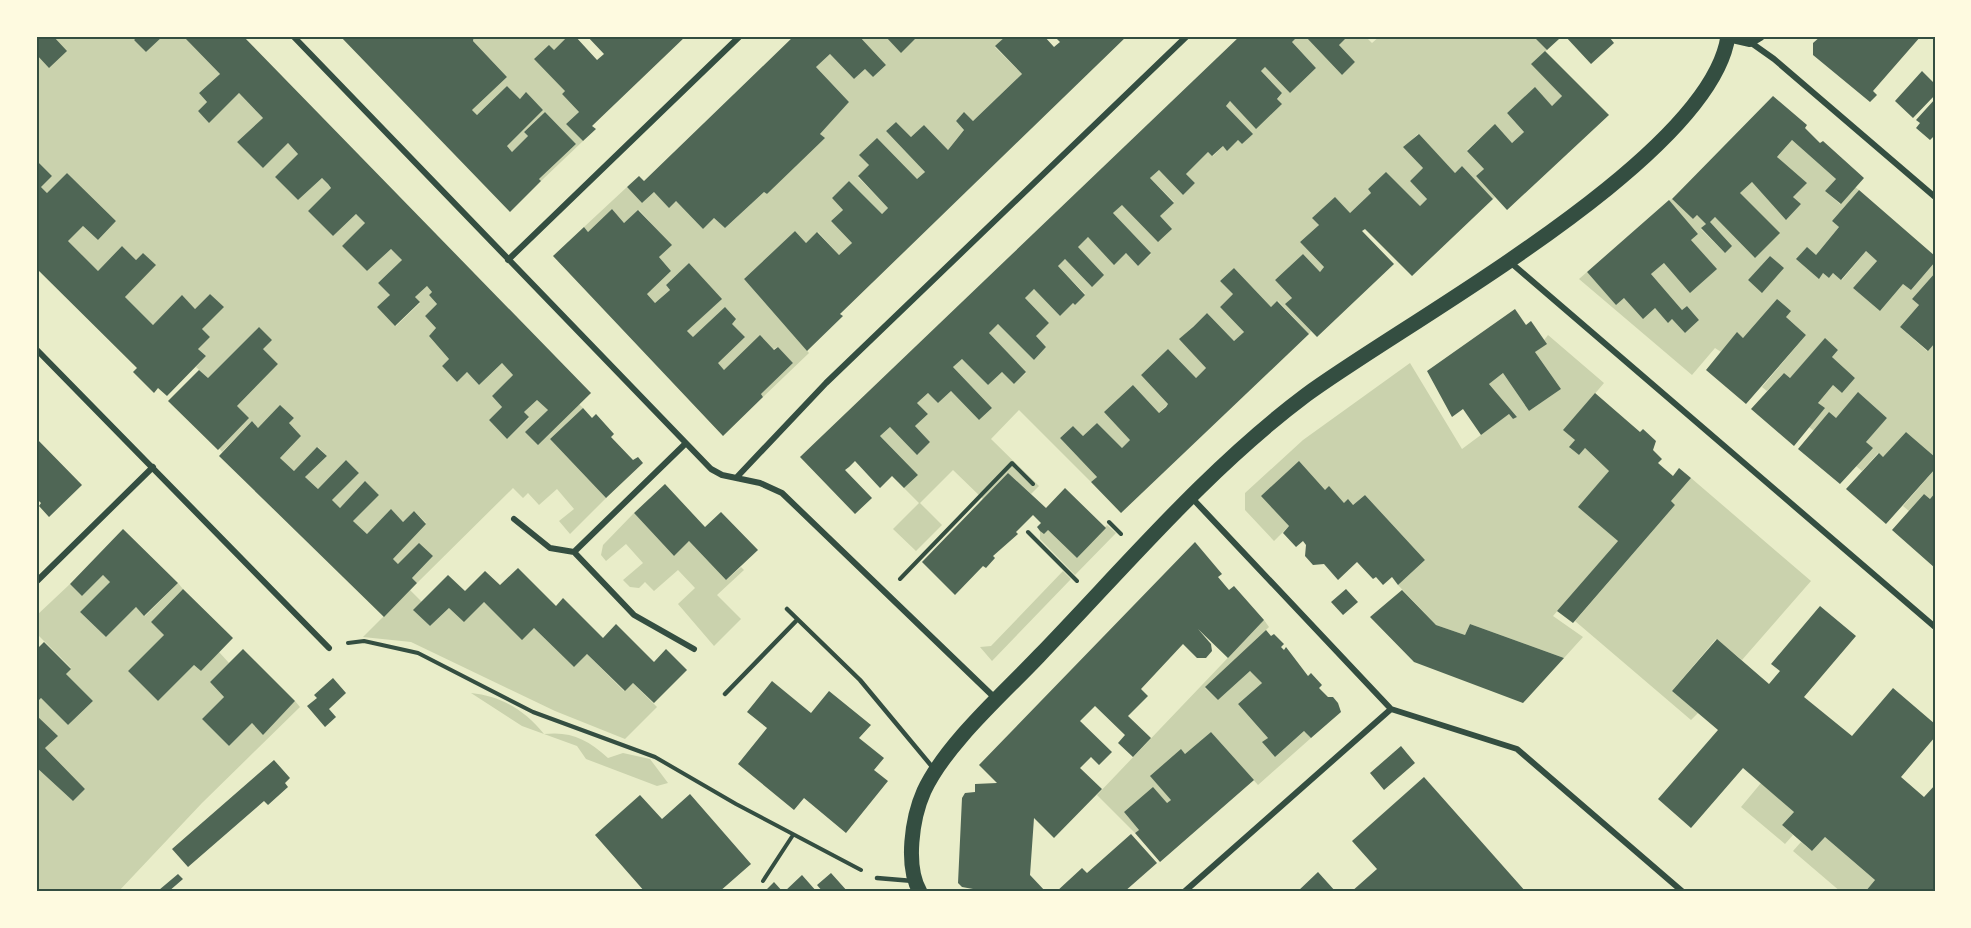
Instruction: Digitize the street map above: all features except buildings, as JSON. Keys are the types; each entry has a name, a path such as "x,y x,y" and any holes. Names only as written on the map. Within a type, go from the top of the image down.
{"main road":[{"path":"916,886 911,845 924,793 936,771 997,700 1247,441 1309,393 1510,262 1625,173 1656,145 1697,102 1713,80 1723,59 1728,37"}],"street":[{"path":"293,36 711,469 722,475 760,483 782,493 997,700"},
{"path":"508,260 740,36"},
{"path":"737,477 826,383 1187,36"},
{"path":"1728,37 1755,39 1774,59 1935,197"},
{"path":"1510,262 1935,627"},
{"path":"36,350 329,648"},
{"path":"574,552 685,444"},
{"path":"36,582 153,467"},
{"path":"1191,498 1391,709 1517,749 1683,892"},
{"path":"514,519 550,548 574,552 634,615 694,649"},
{"path":"1184,892 1391,709"}],"lane":[{"path":"787,609 860,680 936,771"},
{"path":"725,694 797,620"},
{"path":"878,878 916,886"}],"path":[{"path":"889,596 905,571 1012,463 1033,484"},
{"path":"1109,522 1122,535"},
{"path":"1028,532 1077,581"},
{"path":"362,641 418,653 533,712 655,757 793,835 878,878"},
{"path":"764,881 793,835"}],"green space":[{"path":"36,36 138,36 134,40 146,52 163,36 183,36 220,74 199,93 207,102 198,111 209,122 239,93 263,118 237,142 263,168 288,143 298,154 275,177 298,200 322,178 331,188 308,211 333,236 356,214 365,223 342,246 367,271 391,249 402,260 378,283 390,295 378,308 396,326 420,303 415,297 427,286 432,292 429,295 437,304 425,316 436,328 429,336 449,359 442,366 457,382 467,372 479,385 502,363 513,375 492,396 502,407 489,420 507,439 529,418 524,412 537,400 548,410 526,432 579,404 583,408 550,439 606,498 570,534 559,521 574,509 557,489 539,505 528,493 523,498 513,488 417,583 412,578 433,556 398,564 393,559 426,523 414,511 403,522 391,510 367,534 353,521 379,495 365,482 340,508 332,500 359,473 346,460 318,489 305,477 327,456 318,447 294,471 280,458 301,436 289,423 294,418 281,406 258,428 252,421 222,452 219,448 237,406 278,364 263,349 259,327 208,378 196,367 206,356 198,349 210,337 202,329 223,307 210,294 195,309 182,296 153,325 125,297 155,265 143,253 136,260 122,246 98,271 68,241 83,226 98,240 116,221 67,173 47,193 41,187 52,176 36,160"},
{"path":"474,36 568,36 554,50 565,91 562,94 579,112 566,124 583,141 541,181 539,179 576,144 545,112 524,132 528,136 512,152 507,146 543,110 526,93 520,99 507,86 477,115 472,110 507,77 473,41"},
{"path":"859,36 885,36 901,52 918,36 1006,36 995,47 1022,74 973,121 964,113 956,121 964,130 948,150 924,125 911,137 896,122 886,131 925,172 917,179 860,156 869,165 858,177 888,208 882,214 849,181 832,198 843,210 831,221 852,243 839,255 818,232 806,243 795,231 744,279 809,353 763,397 761,394 793,363 778,347 724,370 687,331 721,299 689,263 666,285 670,290 655,303 647,294 671,271 659,257 671,245 639,210 624,223 612,209 588,232 584,227 627,187 642,203 654,192 676,201 703,229 714,218 725,228 764,192 767,194 824,138 820,134 849,102 816,67 830,54 854,79 865,69 873,77 886,65"},
{"path":"1298,36 1305,36 1342,75 1355,62 1339,45 1348,36 1365,36 1372,43 1380,36 1533,36 1547,50 1532,64 1562,96 1552,106 1535,88 1507,113 1524,132 1512,143 1495,125 1467,150 1484,169 1476,176 1495,197 1493,199 1462,166 1455,173 1418,134 1404,147 1423,168 1410,181 1427,199 1420,206 1386,173 1368,189 1371,193 1350,213 1313,219 1319,225 1300,242 1324,267 1320,272 1303,254 1275,280 1292,298 1286,304 1311,331 1309,334 1278,301 1271,307 1234,268 1220,281 1233,294 1220,307 1244,332 1234,341 1207,313 1180,339 1206,368 1196,378 1168,349 1141,375 1168,404 1159,413 1133,385 1130,440 1122,448 1097,423 1083,436 1073,426 1060,438 1097,477 1091,482 1019,410 991,439 1039,486 1031,494 1008,473 983,499 953,470 920,503 942,525 916,551 893,529 919,503 904,488 918,475 880,436 890,427 918,454 930,442 915,426 928,414 917,403 928,393 938,403 951,391 979,420 992,408 953,367 962,359 988,385 1002,372 1014,384 1026,373 989,333 998,324 1034,360 1046,347 1036,336 1049,323 1025,298 1034,289 1060,316 1073,303 1075,305 1085,294 1058,266 1065,259 1091,286 1078,247 1088,237 1114,264 1126,253 1138,266 1151,254 1113,213 1122,205 1160,216 1174,202 1150,178 1159,170 1183,195 1195,183 1186,174 1208,152 1213,156 1223,146 1227,150 1238,140 1242,144 1252,134 1226,106 1230,101 1256,128 1282,93 1261,71 1265,67 1290,93 1316,68 1292,42"},
{"path":"1792,140 1836,179 1825,191 1840,204 1855,187 1859,190 1832,221 1839,227 1816,255 1797,259 1818,278 1823,273 1829,278 1833,273 1842,280 1866,251 1877,261 1853,288 1880,311 1903,284 1911,290 1935,262 1935,273 1912,299 1919,305 1900,327 1927,351 1935,343 1935,457 1906,432 1883,457 1878,453 1862,471 1856,466 1872,448 1866,442 1887,418 1859,393 1836,418 1814,431 1809,427 1824,409 1818,403 1833,385 1842,393 1855,378 1832,357 1838,350 1825,339 1790,378 1784,373 1767,391 1762,387 1806,335 1786,317 1777,299 1743,338 1737,333 1721,352 1715,348 1692,375 1579,279 1587,272 1616,304 1624,298 1655,308 1668,322 1672,319 1685,333 1699,320 1687,306 1682,310 1651,274 1664,263 1716,269 1691,240 1698,234 1669,201 1672,199 1693,219 1697,215 1706,224 1701,229 1725,253 1710,222 1715,217 1755,258 1740,193 1752,182 1787,219 1801,204 1793,197 1806,184 1777,157","holes":["1770,256 1783,268 1762,292 1748,280"]},
{"path":"1548,335 1604,383 1564,430 1575,440 1570,448 1579,455 1585,448 1609,471 1579,507 1618,541 1553,616 1583,637 1564,658 1470,624 1465,635 1436,625 1398,585 1425,560 1365,495 1353,505 1344,503 1329,487 1325,490 1262,496 1289,526 1274,541 1245,510 1245,493 1303,440 1410,363 1462,449 1509,414 1513,419 1517,417 1489,384 1503,373 1529,411 1561,389 1535,352"},
{"path":"1935,469 1935,493 1930,499 1924,494 1909,511 1903,506"},
{"path":"1691,478 1811,581 1742,660 1716,639 1672,691 1698,713 1691,720 1575,621 1675,505 1671,501"},
{"path":"634,513 674,556 689,541 726,580 741,567 744,570 717,595 741,619 714,646 678,604 695,588 678,570 654,591 645,582 639,588 630,587 623,580 643,563 626,544 606,561 601,555 603,545"},
{"path":"1107,525 1116,533 1075,575 1040,539 1040,531 1048,530 1077,558"},
{"path":"1063,571 1071,579 992,661 980,647 991,646"},
{"path":"103,575 110,582 80,612 106,637 136,607 145,616 178,583 183,589 151,622 164,635 128,671 158,701 194,665 201,671 219,652 229,663 210,682 224,697 202,719 229,746 252,723 263,734 295,701 300,707 202,803 118,892 36,892 36,767 73,801 85,789 45,748 57,736 36,715 36,703 41,698 68,725 93,701 66,674 71,668 36,633 36,616 70,584 82,596"},
{"path":"410,590 422,602 414,611 430,626 449,608 484,602 522,639 534,628 574,667 587,654 624,691 633,683 657,707 625,739 555,711 411,642 363,637"},
{"path":"1264,620 1269,627 1205,688 1218,700 1250,671 1262,683 1238,704 1268,738 1263,743 1275,757 1304,731 1311,738 1258,785 1211,732 1185,754 1181,750 1171,800 1167,803 1124,812 1139,830 1135,833 1097,795"},
{"path":"471,693 492,697 512,706 537,725 544,734 522,726"},
{"path":"544,734 571,735 586,741 608,758 623,753 650,759 668,783 657,786 586,759 577,746"},
{"path":"1761,783 1794,812 1782,825 1793,835 1785,844 1741,807"},
{"path":"1825,837 1875,880 1865,892 1841,892 1793,851 1801,842 1812,851"}]}
